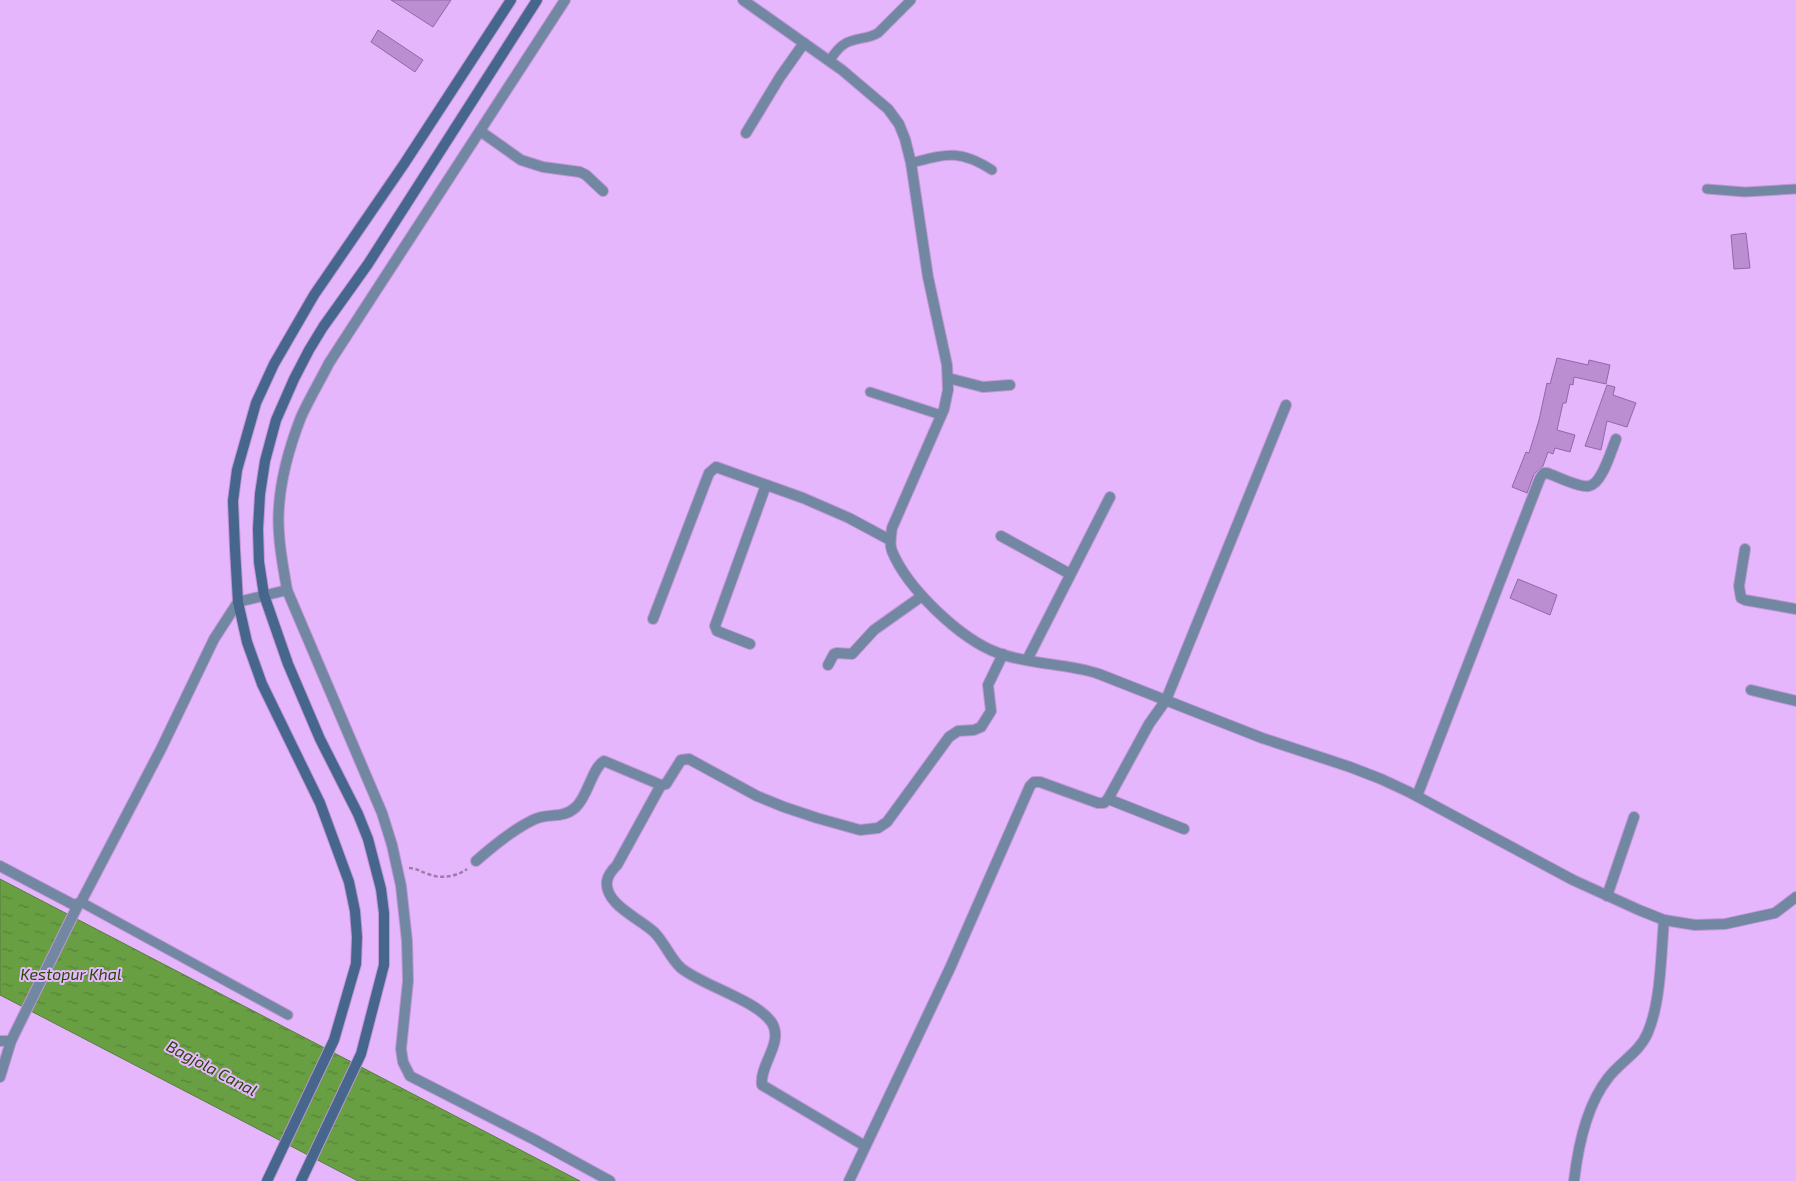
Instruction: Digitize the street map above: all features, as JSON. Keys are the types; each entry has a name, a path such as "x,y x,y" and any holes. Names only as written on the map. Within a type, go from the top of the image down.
{"main road":[{"path":"267,1181 334,1040 356,964 357,937 355,910 349,882 320,803 262,684 247,642 238,602 233,501 237,470 256,403 274,364 314,295 404,164 511,0"},
{"path":"301,1181 361,1054 384,965 384,914 381,889 368,839 358,814 320,738 288,664 264,595 259,562 258,530 260,494 265,461 276,420 294,379 323,327 368,264 537,0"}],"street":[{"path":"566,0 329,363 302,418 283,477 279,507 280,552 287,590 382,814 397,868 407,941 408,971 402,1049 403,1062 410,1076 610,1181"},
{"path":"743,0 830,61 871,93 888,109 899,124 905,139 911,164 928,277 948,378 948,390 941,415 892,528 890,540 892,550 907,578 922,596 945,618 980,645 1003,654 1027,660 1083,668 1262,738 1350,767 1417,796 1573,880 1664,920 1695,925 1725,924 1775,913 1796,897"},
{"path":"746,133 780,77 804,43"},
{"path":"480,131 521,160 543,167 580,172 586,175 603,191"},
{"path":"948,378 983,386 1010,385"},
{"path":"849,1181 950,968 1030,786 1034,782 1040,782 1098,803 1104,803 1149,724 1166,700 1286,405"},
{"path":"1417,796 1540,478 1544,473 1547,473 1587,487 1594,484 1601,476 1616,439"},
{"path":"653,618 712,469 720,468 803,498 849,518 890,540"},
{"path":"750,644 717,631 715,626 766,485"},
{"path":"1027,660 1110,497"},
{"path":"1001,536 1070,574"},
{"path":"1745,549 1739,586 1741,598 1796,610"},
{"path":"0,1077 11,1041 70,920 165,741 214,639 238,602 287,590"},
{"path":"828,665 837,652 852,654 874,630 922,596"},
{"path":"476,861 533,819 542,816 564,815 570,812 578,805 599,766 604,761 661,785 666,784 681,760 689,760 757,796 784,807 860,830 878,828 887,822 949,737 958,732 981,727 991,711 988,685 1003,654"},
{"path":"1751,690 1796,701"},
{"path":"661,785 609,875 607,882 608,890 613,901 652,931 664,943 674,960 682,968 754,1008 771,1022 775,1029 775,1036 762,1078 762,1085 866,1146"},
{"path":"1108,799 1184,829"},
{"path":"1607,896 1634,817"},
{"path":"0,866 74,905 79,904"},
{"path":"1574,1181 1583,1130 1594,1101 1608,1077 1639,1048 1648,1032 1656,1005 1664,920"},
{"path":"0,1041 11,1041"}],"lane":[{"path":"830,61 845,43 878,33 912,0"},
{"path":"911,164 940,156 960,155 969,157 992,170"},
{"path":"1707,189 1745,192 1796,189"},
{"path":"870,392 941,415"},
{"path":"79,904 288,1015"}],"path":[{"path":"397,868 412,868 435,877 454,876 465,871 476,861"}],"water":[{"name":"Kestopur Khal","path":"0,879 580,1181 358,1181 0,995"}],"building":[{"path":"391,0 451,0 433,27"},
{"path":"378,30 423,60 415,72 371,42"},
{"path":"1746,233 1750,268 1734,269 1731,235"},
{"path":"1557,358 1588,365 1589,360 1610,365 1606,384 1574,377 1573,385 1570,384 1566,403 1563,403 1557,430 1575,435 1570,452 1555,448 1553,454 1548,452 1543,466 1534,474 1527,493 1512,487 1526,452 1529,453 1547,383 1550,384"},
{"path":"1607,385 1615,387 1613,395 1636,403 1627,427 1607,421 1601,450 1585,446"},
{"path":"1518,579 1557,595 1550,615 1510,598"}],"water label":[{"name":"Bagjola Canal","path":"212,1068"}]}
